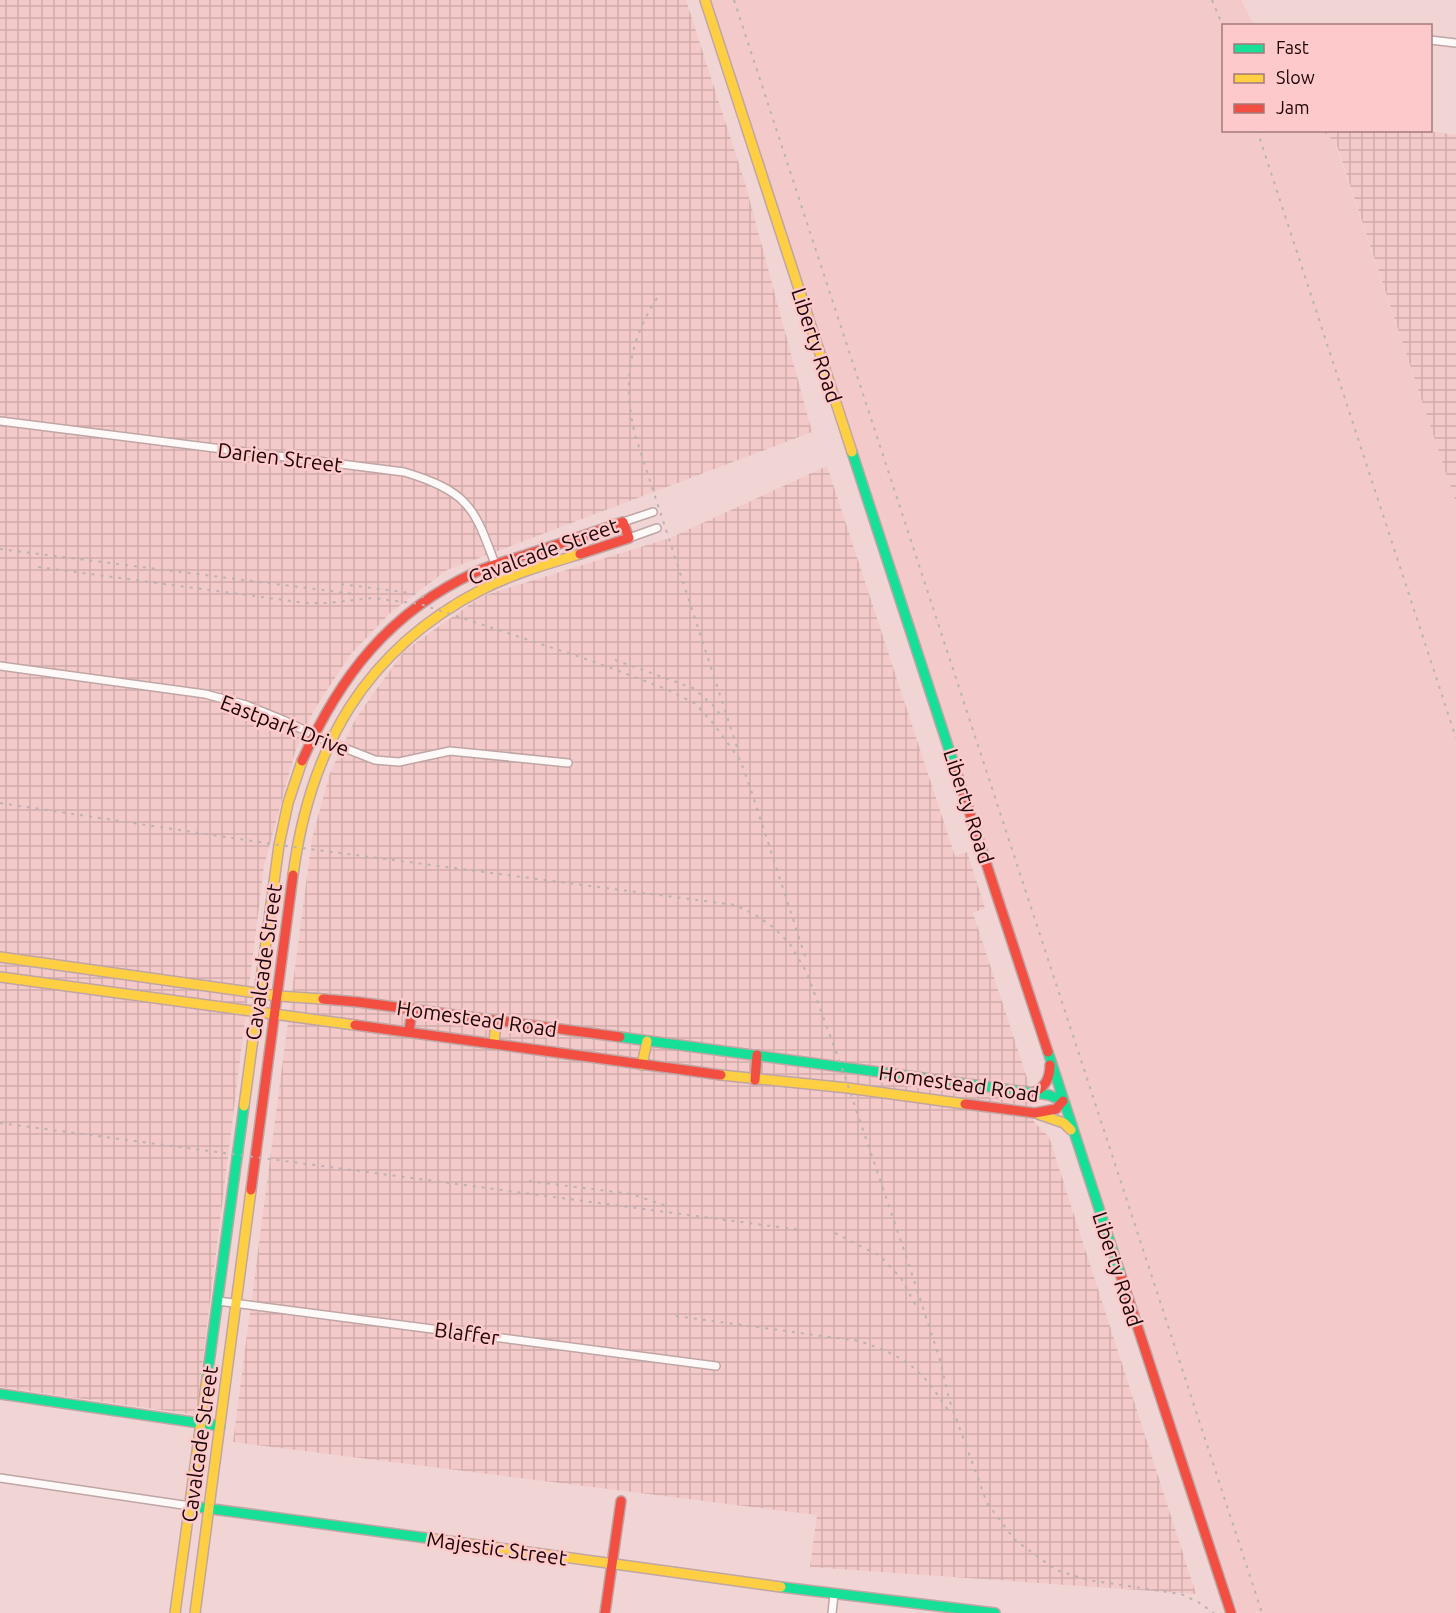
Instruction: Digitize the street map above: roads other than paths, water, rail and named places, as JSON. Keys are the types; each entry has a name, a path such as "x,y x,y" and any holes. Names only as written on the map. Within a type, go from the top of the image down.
{"main road":[{"name":"Liberty Road","path":"705,0 1231,1613"},
{"path":"623,522 629,538"},
{"name":"Cavalcade Street","path":"175,1613 276,868 288,803 298,768 312,735 338,688 388,630 420,604 468,575 623,522"},
{"name":"Cavalcade Street","path":"195,1613 294,870 304,811 314,778 341,719 373,674 390,655 423,626 466,598 502,581 629,538"},
{"path":"360,662 373,674"},
{"path":"276,868 294,870"},
{"name":"Homestead Road","path":"0,957 259,994 319,998 412,1009 757,1055 1052,1096 1063,1101 1056,1109 1035,1113 848,1088 755,1080 0,977"},
{"path":"127,993 128,974"},
{"path":"409,1032 412,1009"},
{"path":"494,1044 496,1020"},
{"path":"642,1065 646,1041"},
{"path":"1032,1093 1043,1088 1049,1078 1051,1067 1048,1054"},
{"path":"755,1080 757,1055"},
{"path":"945,1102 947,1082"},
{"path":"1035,1113 1064,1123 1074,1134"},
{"path":"0,1395 220,1426"},
{"path":"605,1613 621,1501"},
{"name":"Majestic Street","path":"190,1506 834,1594 916,1608 995,1613"}],"street":[{"path":"1432,40 1456,43"},
{"name":"Darien Street","path":"0,421 404,472 430,480 446,487 471,509 486,536 502,581"},
{"name":"Cavalcade Street","path":"623,522 653,512"},
{"name":"Cavalcade Street","path":"629,538 657,528"},
{"name":"Eastpark Drive","path":"0,666 205,694 246,705 375,760 399,762 450,751 568,763"},
{"name":"Blaffer","path":"218,1301 716,1366"},
{"name":"Majestic Street","path":"0,1478 190,1506"},
{"path":"832,1613 834,1594"}],"railway":[{"path":"734,0 1262,1613"},
{"path":"1212,0 1222,24"},
{"path":"1258,132 1456,738"},
{"path":"657,298 647,315 634,348 629,381 631,416 635,435 737,747"},
{"path":"0,549 354,594"},
{"path":"38,567 306,603 372,598 420,604 595,662 666,689 696,704 740,760 806,959"},
{"path":"341,584 410,593 429,599"},
{"path":"615,660 693,688 715,707 723,719"},
{"path":"0,803 279,845 735,905 754,914 773,927 790,944 807,973 908,1262 940,1360 949,1399 987,1503 1015,1540 1056,1570 1088,1580 1181,1594 1214,1613"},
{"path":"0,1123 801,1230"},
{"path":"529,1181 631,1194 667,1206"},
{"path":"835,1233 880,1256 901,1278 917,1308"},
{"path":"676,1316 859,1341 890,1353 912,1366 930,1385 949,1412"}]}
